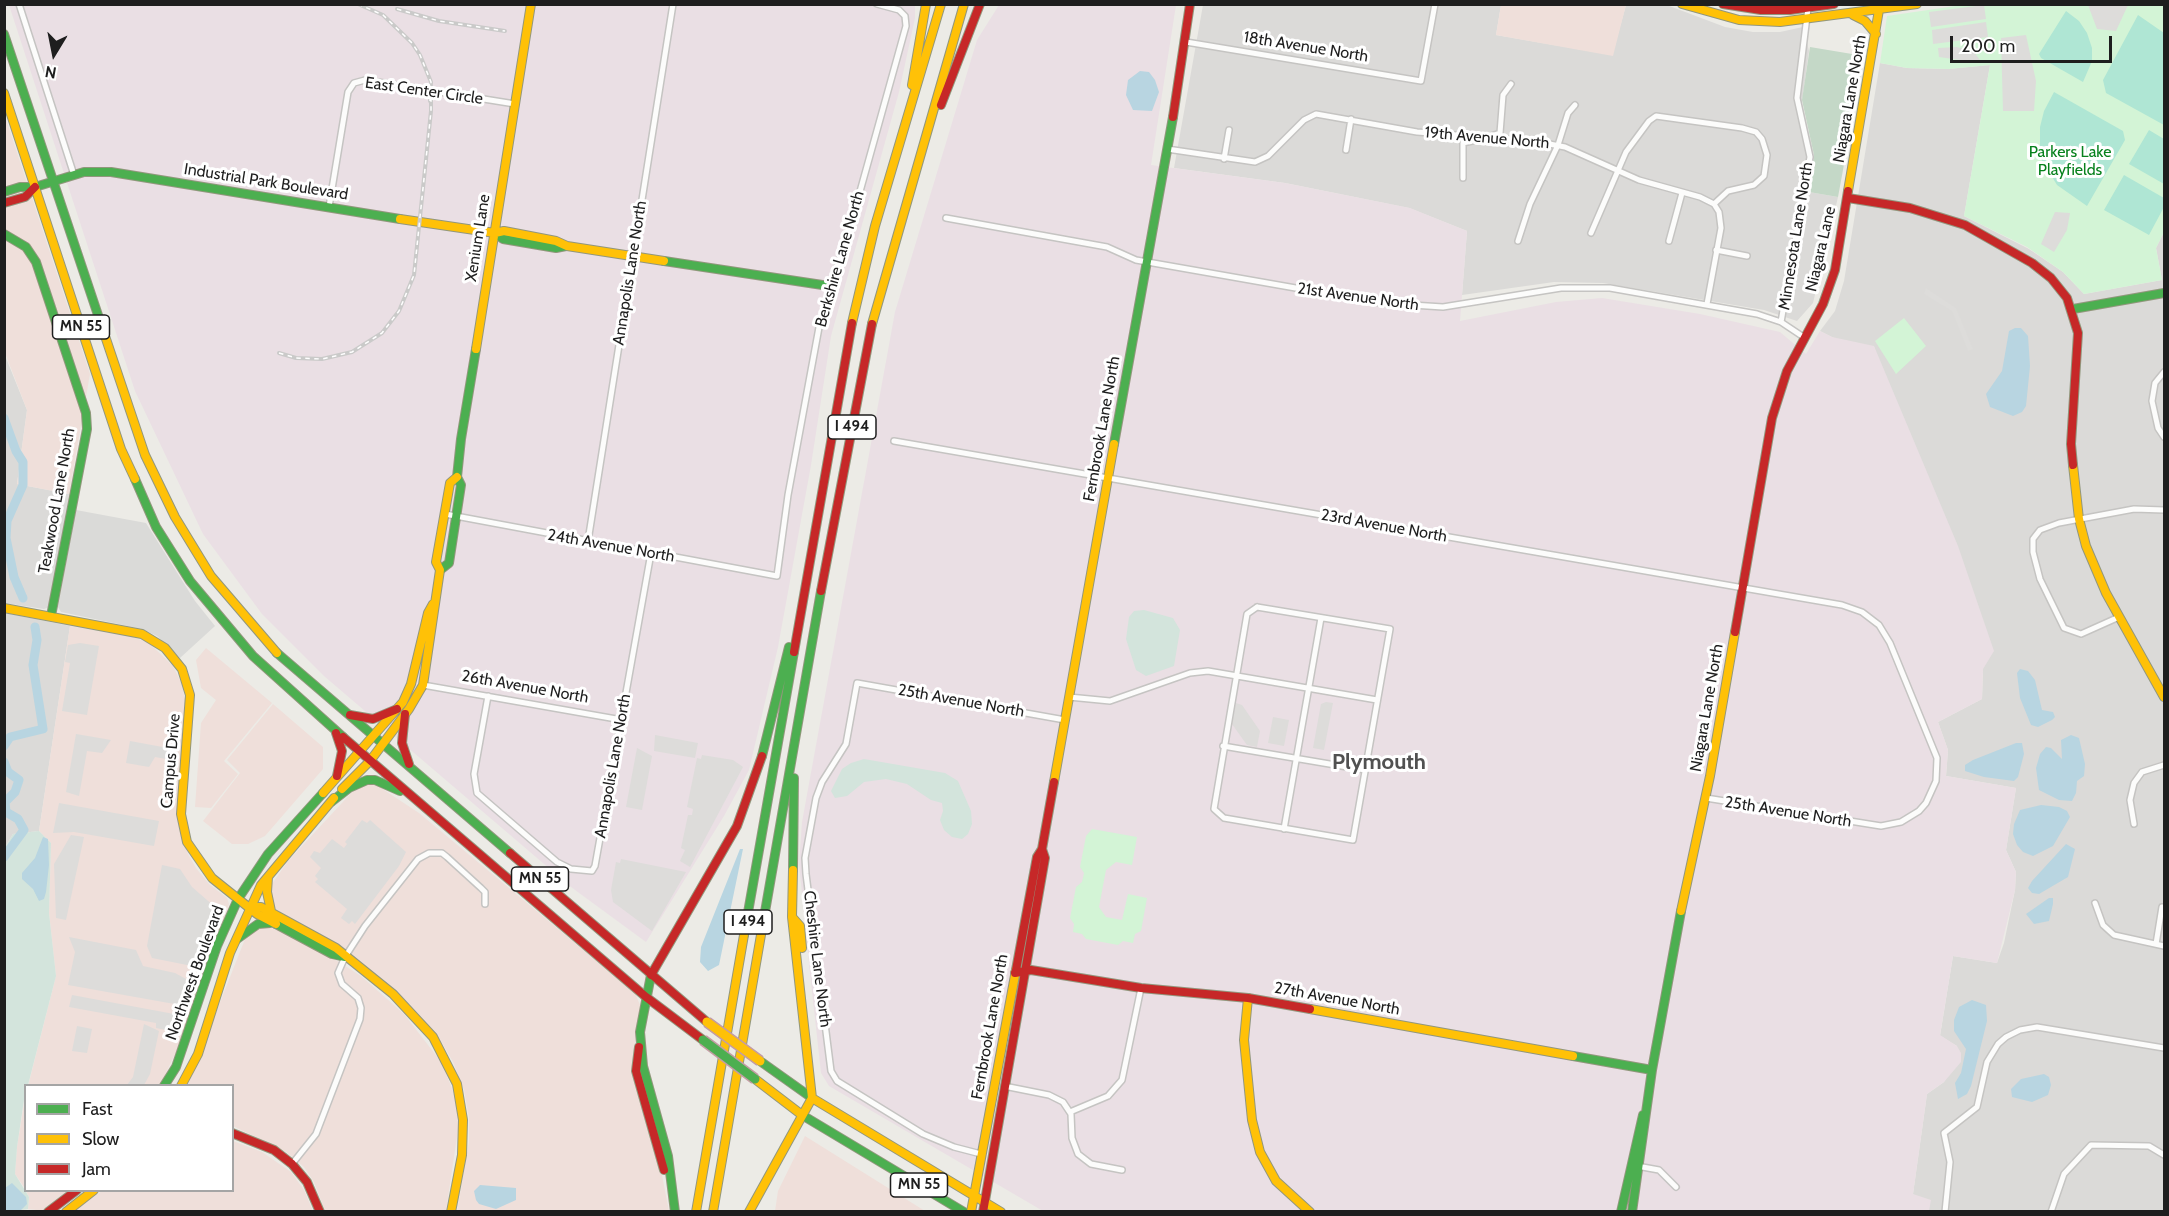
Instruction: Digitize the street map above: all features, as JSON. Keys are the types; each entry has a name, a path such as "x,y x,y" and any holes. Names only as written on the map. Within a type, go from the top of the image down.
{"main road":[{"name":"Xenium Lane","path":"440,570 449,563 461,485 457,477 531,4"},
{"path":"901,136 926,4"},
{"name":"I 494","path":"696,1212 765,824 801,605 861,278 941,4"},
{"name":"I 494","path":"713,1212 797,728 869,335 964,4"},
{"path":"928,131 937,117 980,4"},
{"name":"Fernbrook Lane North","path":"971,1212 1037,857 1042,849 1190,9 1196,4"},
{"path":"1682,4 1739,20 1808,20 1880,7 1917,4"},
{"path":"1723,4 1761,10 1808,8 1834,4"},
{"name":"Niagara Lane North","path":"1848,198 1880,7"},
{"path":"1850,14 1865,21 1876,34"},
{"name":"MN 55","path":"4,34 141,445 175,517 211,576 254,629 283,659 384,743 411,769 707,1022 812,1098 974,1194 984,1206 1001,1212"},
{"name":"MN 55","path":"4,93 121,449 156,527 190,581 220,620 253,656 359,752 646,997 802,1115 964,1212"},
{"name":"Industrial Park Boulevard","path":"4,203 25,196 34,188 53,181 91,171 111,172 495,233 504,231 556,241 567,246 829,286"},
{"name":"Industrial Park Boulevard","path":"4,192 20,187 34,188"},
{"path":"1848,198 1915,209 1965,225 1988,236 2051,278 2067,298 2073,309 2078,345 2070,444 2079,519 2095,570 2164,697"},
{"name":"Niagara Lane","path":"1804,338 1831,284 1848,198"},
{"name":"Teakwood Lane North","path":"4,234 26,247 36,262 86,413 87,429 51,616"},
{"path":"2073,309 2164,293"},
{"name":"Niagara Lane North","path":"1621,1212 1635,1165 1690,863 1706,798 1773,413 1787,371 1804,338"},
{"name":"Xenium Lane","path":"374,736 401,711 423,685 440,570 436,562 450,483 457,477"},
{"name":"Xenium Lane","path":"384,743 401,711 411,684 428,613 435,600"},
{"path":"674,1212 668,1156 643,1066 640,1042 646,997 651,974 737,826 760,763 801,605"},
{"path":"4,608 51,616"},
{"name":"Campus Drive","path":"51,616 142,634 165,648 179,664 187,682 190,709 180,799 183,828 202,867 238,899 273,923 332,954 345,957"},
{"path":"348,715 373,719 401,711 402,743 411,769"},
{"path":"333,728 342,751 337,776"},
{"path":"749,1212 812,1098 792,917 793,796 797,728"},
{"name":"Northwest Boulevard","path":"165,1084 176,1067 217,946 238,899 268,854 374,736"},
{"name":"Northwest Boulevard","path":"182,1084 198,1053 236,940 250,907 269,873 384,743"},
{"path":"331,802 349,788 368,780 375,780 411,796"},
{"name":"Fernbrook Lane North","path":"984,1206 1045,858 1042,849"},
{"path":"269,873 267,892 271,911"},
{"name":"Campus Drive","path":"250,907 261,907 271,911 336,948 378,981 413,1014 433,1037 451,1068 461,1102 464,1137 451,1212"},
{"path":"236,940 258,924 273,923"},
{"name":"27th Avenue North","path":"1015,973 1025,971 1141,988 1248,999 1652,1070"},
{"path":"1248,999 1244,1040 1252,1120 1257,1144 1276,1180 1310,1212"},
{"path":"234,1134 274,1150 292,1164 307,1182 320,1212"},
{"name":"Niagara Lane North","path":"1632,1212 1635,1165"},
{"path":"48,1212 76,1192"},
{"path":"66,1212 93,1192"}],"street":[{"path":"19,4 74,175"},
{"name":"Annapolis Lane North","path":"588,542 673,4"},
{"name":"Berkshire Lane North","path":"777,576 788,495 820,322 829,286 854,213 906,26 905,16 899,10 877,4"},
{"name":"18th Avenue North","path":"1186,42 1421,81 1435,4"},
{"name":"Minnesota Lane North","path":"1781,322 1810,157 1797,98 1808,8"},
{"name":"East Center Circle","path":"329,207 348,92 354,83 365,80 515,104"},
{"path":"1463,178 1463,143 1500,133 1503,94 1510,84"},
{"path":"1518,241 1530,204 1558,145 1568,113 1575,105"},
{"name":"19th Avenue North","path":"1167,149 1247,162 1262,160 1310,116 1324,114 1417,132 1558,145 1640,180 1714,204"},
{"path":"1591,233 1617,169 1649,121 1656,116 1756,132 1766,145 1764,176 1754,185 1728,191 1714,204 1721,219 1707,304"},
{"path":"1346,150 1351,119"},
{"path":"1224,159 1229,130"},
{"path":"1669,241 1682,193"},
{"name":"21st Avenue North","path":"946,218 1107,247 1127,258 1147,262 1405,306 1453,306 1542,290 1586,287 1628,291 1707,304 1781,322 1804,338"},
{"path":"1716,250 1747,255"},
{"path":"2164,372 2155,383 2152,401 2158,428 2164,437"},
{"name":"23rd Avenue North","path":"894,441 1842,605 1871,618"},
{"path":"2119,617 2087,632 2075,633 2064,628 2048,597 2033,552 2033,540 2045,527 2079,519 2134,509 2164,510"},
{"name":"24th Avenue North","path":"445,514 777,576"},
{"name":"Annapolis Lane North","path":"488,696 474,779 477,793 557,862 571,869 592,871 596,866 651,553"},
{"path":"1257,607 1321,618 1390,629 1353,840 1224,818 1215,813 1213,805 1247,614 1251,609 1257,607"},
{"path":"1284,829 1321,618"},
{"name":"25th Avenue North","path":"1706,798 1871,825 1901,822 1919,811 1932,792 1938,770 1933,746 1890,643 1871,618"},
{"path":"1069,697 1110,701 1190,673 1208,671 1377,700"},
{"name":"25th Avenue North","path":"857,682 1065,720"},
{"name":"Cheshire Lane North","path":"857,682 846,744 822,782 816,798 805,858 831,1071 837,1081 923,1134 954,1147 981,1154"},
{"name":"26th Avenue North","path":"423,685 622,720"},
{"path":"1223,746 1365,770"},
{"path":"2134,824 2130,800 2134,783 2142,772 2164,765"},
{"path":"292,1164 316,1134 360,1019 361,1008 358,998 339,979 340,967 384,902 423,855 436,852 447,857 485,892 485,904"},
{"path":"2095,903 2099,918 2107,930 2123,939 2164,946"},
{"path":"2156,944 2162,907"},
{"path":"1071,1112 1108,1096 1122,1080 1141,988"},
{"path":"1945,1212 1950,1168 1944,1133 1977,1107 1987,1062 1998,1044 2026,1028 2048,1028 2164,1048"},
{"path":"1004,1086 1056,1098 1071,1112 1072,1138 1078,1154 1091,1164 1122,1170"},
{"path":"2051,1212 2064,1174 2091,1145 2149,1146 2164,1155"},
{"path":"1635,1165 1659,1170 1676,1187"}],"shaded area":[{"path":"1501,4 1626,5 1613,56 1496,35"},
{"path":"1664,4 1725,27 1753,32 1780,32 1803,27 1809,51 1802,103 1814,155 1809,192 1838,197 1813,303 1797,321 1764,310 1603,283 1554,282 1462,295 1467,231 1409,208 1285,183 1174,168 1203,5 1501,5 1496,35 1612,55 1626,5"},
{"path":"2088,4 2128,5 2116,31 2097,29"},
{"path":"9,5 915,5 915,18 899,92 831,336 811,465 778,647 749,770 724,816 646,942 571,887 324,676 262,614 203,534 135,391"},
{"path":"999,5 1176,5 1151,165 1285,183 1410,208 1467,231 1460,321 1556,302 1602,298 1700,314 1780,332 1806,354 1820,331 1832,337 1874,346 1958,546 1994,651 1983,669 1982,699 1938,722 1948,750 1946,776 2016,788 2006,850 2016,872 2015,890 1997,963 1953,956 1940,1035 1957,1046 1961,1053 1961,1062 1944,1082 1927,1094 1913,1194 1931,1200 1929,1211 1043,1211 829,1086 821,1073 810,973 799,864 802,822 895,312 977,40"},
{"path":"1984,5 1986,19 1931,27 1929,12"},
{"path":"1986,22 1988,37 1933,44 1932,30"},
{"path":"2026,35 2036,81 2034,111 2003,111 2001,38"},
{"path":"1957,47 1974,52 1980,60 1974,62 1939,57 1938,48"},
{"path":"1880,63 1907,68 1947,69 1990,65 1964,216 2029,249 2063,272 2084,294 2162,280 2156,248 2164,232 2164,1211 1925,1211 1913,1194 1927,1094 1944,1082 1957,1046 1940,1036 1953,956 1997,963 2004,943 2015,890 2016,872 2006,850 2016,788 1946,776 1948,750 1938,722 1982,699 1983,668 1874,347 1834,338 1820,331 1835,311 1844,281"},
{"path":"4,113 90,374 69,494 17,484 27,410 5,353"},
{"path":"2055,212 2070,213 2067,230 2054,252 2041,244"},
{"path":"1926,288 1956,308 1973,349 1968,351 1952,311 1924,294"},
{"path":"4,353 27,410 17,484 69,494 50,607 44,609 5,603"},
{"path":"76,510 146,523 195,601 215,626 180,658 157,636 142,629 61,612 58,607"},
{"path":"1144,610 1173,618 1180,630 1174,666 1146,676 1136,670 1126,639 1129,617 1134,611"},
{"path":"5,613 70,626 39,831 13,834 5,847"},
{"path":"70,626 133,637 149,643 173,666 182,684 185,701 178,817 188,854 209,884 227,898 229,904 178,1048 160,1084 29,1084 56,976 49,913 51,843 39,831"},
{"path":"80,643 99,646 87,715 62,711 70,663 65,662 68,645"},
{"path":"206,648 272,703 224,761 238,774 211,808 195,807 201,723 216,700 201,688 196,660"},
{"path":"1236,703 1242,705 1260,731 1257,747 1247,745 1232,724"},
{"path":"1333,703 1324,750 1313,748 1321,704"},
{"path":"273,704 323,747 323,769 265,836 248,844 232,844 203,821 240,773 227,760"},
{"path":"1273,717 1289,720 1284,746 1268,743"},
{"path":"76,734 111,740 102,753 87,751 79,796 66,792"},
{"path":"655,735 698,743 695,758 654,751"},
{"path":"130,741 168,748 166,759 155,757 149,767 126,763"},
{"path":"637,748 652,756 642,810 626,807"},
{"path":"702,755 733,760 743,767 690,867 680,861 685,850 681,848 688,815 692,815 693,809 687,807 697,758 701,759"},
{"path":"864,759 945,773 958,781 971,811 972,824 968,834 962,839 952,837 944,830 940,820 943,811 942,803 931,800 907,784 886,779 864,782 847,796 835,798 831,791 842,769"},
{"path":"375,784 419,813 635,993 640,1005 632,1066 660,1165 669,1211 457,1211 469,1142 469,1118 464,1090 453,1062 438,1036 404,999 362,963 276,909 270,902 272,884 288,861 354,790 362,785"},
{"path":"59,803 159,821 154,846 74,832 53,833"},
{"path":"362,820 367,823 370,820 406,852 399,866 355,924 352,921 349,924 341,918 347,909 315,882 318,879 315,876 321,868 310,857 314,851 320,853 332,839 344,848 347,844 345,842"},
{"path":"39,831 51,843 49,913 56,976 28,1084 24,1084 15,1174 29,1197 28,1209 5,1212 5,847 13,834"},
{"path":"71,835 84,837 66,920 56,918 54,864"},
{"path":"621,859 686,872 652,931 613,902 611,890 616,862 620,863"},
{"path":"162,865 180,869 192,887 215,907 192,966 152,958 147,946"},
{"path":"266,925 323,952 361,976 404,1014 442,1063 453,1091 459,1123 446,1211 325,1211 314,1182 304,1167 286,1152 234,1126 234,1084 188,1084 247,934 251,930"},
{"path":"69,937 136,950 143,966 175,973 188,980 180,1005 68,985 75,952"},
{"path":"72,995 174,1014 171,1031 156,1028 156,1023 69,1007"},
{"path":"144,1024 159,1031 150,1074 145,1084 128,1084 133,1077"},
{"path":"77,1026 92,1029 87,1053 72,1051"},
{"path":"24,1104 24,1187 15,1174"},
{"path":"805,1136 925,1211 775,1211 778,1191"},
{"path":"234,1141 262,1152 291,1172 304,1190 313,1211 72,1212 101,1192 234,1192"},
{"path":"26,1192 72,1192 44,1211 28,1209 29,1197"}],"green space":[{"name":"Parkers Lake Playfields","path":"1969,4 2164,5 2164,232 2156,248 2162,280 2084,294 2063,272 2027,247 1964,216 1990,65 1949,69 1907,68 1880,63 1887,16"},
{"path":"2066,11 2079,21 2087,33 2092,48 2092,61 2083,82 2041,58 2039,54"},
{"path":"2138,15 2164,33 2164,125 2106,93 2103,80"},
{"path":"1810,47 1864,56 1838,197 1809,192 1814,155 1802,100"},
{"path":"2054,92 2123,131 2125,140 2087,206 2057,185 2040,157 2040,127 2044,111"},
{"path":"2149,130 2164,139 2164,184 2129,164"},
{"path":"2124,175 2164,198 2164,207 2149,235 2104,210"},
{"path":"1904,318 1926,346 1896,374 1875,341"},
{"path":"1092,829 1137,837 1132,865 1116,862 1106,870 1099,907 1106,917 1122,920 1128,894 1147,898 1141,931 1135,934 1133,943 1123,941 1118,945 1086,939 1082,934 1073,932 1074,924 1070,918 1076,887 1082,882 1084,873 1080,867 1086,836"}],"water":[{"path":"1140,71 1149,72 1159,92 1152,111 1133,110 1126,95 1128,80"},
{"path":"2021,328 2028,336 2030,366 2026,406 2022,412 2013,416 1990,407 1986,394 2002,371 2009,331"},
{"path":"2020,669 2028,671 2035,680 2042,710 2053,712 2055,717 2038,727 2031,725 2020,698 2017,673"},
{"path":"2071,735 2079,738 2085,764 2084,776 2077,781 2076,793 2072,801 2059,800 2039,790 2036,768 2040,754 2046,747 2051,748 2062,759 2061,740"},
{"path":"2016,743 2022,743 2024,754 2018,777 2014,781 1984,777 1965,771 1965,765 1973,760"},
{"path":"2041,805 2059,807 2067,811 2070,817 2053,846 2033,856 2023,852 2017,845 2013,834 2014,824 2020,810"},
{"path":"43,837 48,839 49,865 46,892 44,899 39,901 33,889 22,879 22,873 35,858"},
{"path":"2066,844 2075,849 2068,877 2039,894 2032,893 2028,888 2032,881"},
{"path":"740,849 743,849 719,965 708,971 700,962 701,947"},
{"path":"2049,898 2053,898 2053,904 2049,921 2034,924 2026,914"},
{"path":"1972,1000 1986,1005 1987,1021 1971,1086 1967,1094 1958,1099 1955,1083 1961,1073 1966,1049 1954,1031 1954,1020 1959,1007"},
{"path":"2044,1074 2049,1077 2051,1085 2048,1095 2032,1102 2012,1097 2011,1089 2021,1079"},
{"path":"12,1183 26,1197 27,1204 20,1211 5,1211 5,1188"},
{"path":"480,1185 516,1188 516,1200 496,1209 479,1204 474,1191"}],"waterway":[{"path":"4,418 16,451 23,462 23,485 7,521 6,538 14,577 23,598"},
{"path":"4,746 10,737 43,729 33,665 37,640 35,627"},
{"path":"4,762 8,772 19,780 15,792 5,802 6,812 18,819 24,830 4,857"}],"railway":[{"path":"358,4 383,15 412,43 420,55 431,82 430,101"},
{"path":"397,9 439,21 505,31"},
{"path":"279,353 296,358 322,359 352,352 382,333 399,311 414,275 431,92"}],"traffic: fast":[{"path":"4,34 102,327"},
{"path":"1114,444 1173,117"},
{"path":"4,192 20,187 35,187 84,172 111,172 400,219"},
{"path":"495,233 503,239 556,248 566,246"},
{"path":"4,234 26,247 36,262 86,413 87,429 51,616"},
{"path":"664,261 829,286"},
{"path":"2073,309 2164,293"},
{"path":"440,570 449,563 461,485 457,477 461,439 476,349"},
{"path":"135,479 156,527 190,581 253,656 343,737"},
{"path":"762,929 821,591"},
{"path":"762,756 789,647"},
{"path":"744,935 794,652"},
{"path":"277,653 510,853"},
{"path":"793,870 794,778"},
{"path":"331,802 349,788 367,780 375,780 400,791"},
{"path":"165,1084 176,1067 217,946 238,899 268,854 323,793"},
{"path":"1632,1212 1652,1070 1681,911"},
{"path":"237,939 258,924 270,923"},
{"path":"276,924 332,954 345,957"},
{"path":"651,975 640,1032 643,1066 668,1156 675,1212"},
{"path":"703,1040 755,1079"},
{"path":"1573,1056 1652,1070"},
{"path":"760,1061 812,1098"},
{"path":"802,1115 964,1212"},
{"path":"1621,1212 1643,1115"}],"traffic: slow":[{"path":"476,349 531,4"},
{"path":"912,85 926,4"},
{"path":"852,323 875,226 941,4"},
{"path":"872,324 964,4"},
{"path":"1682,4 1739,20 1780,22 1917,4"},
{"path":"1848,191 1880,4"},
{"path":"1853,15 1865,21 1876,34"},
{"path":"4,93 121,449 135,479"},
{"path":"400,219 495,233 504,231 556,241 567,246 664,261"},
{"path":"102,327 145,455 175,517 211,576 277,653"},
{"path":"1054,782 1114,444"},
{"path":"2073,465 2079,519 2086,546 2106,593 2164,697"},
{"path":"342,789 370,761 409,709 423,685 440,570 436,562 450,483 457,477"},
{"path":"323,793 403,702 411,684 428,613 433,604"},
{"path":"4,608 142,634 165,648 182,669 190,695 181,814 187,842 212,878 257,914 276,924"},
{"path":"1681,911 1710,776 1735,632"},
{"path":"182,1084 198,1054 230,953 261,885 334,798"},
{"path":"749,1212 812,1098 792,917 793,870"},
{"path":"268,877 267,892 271,911"},
{"path":"250,907 261,907 336,948 393,994 433,1037 457,1084 463,1120 462,1155 451,1212"},
{"path":"792,917 800,926 802,948"},
{"path":"713,1212 762,929"},
{"path":"696,1212 744,935"},
{"path":"971,1212 1016,970"},
{"path":"1248,998 1244,1040 1252,1120 1260,1152 1276,1181 1310,1212"},
{"path":"1310,1009 1573,1056"},
{"path":"707,1022 760,1061"},
{"path":"755,1079 802,1115"},
{"path":"812,1098 1001,1212"},
{"path":"66,1212 91,1192"}],"traffic: jam":[{"path":"941,105 980,4"},
{"path":"1173,117 1190,4"},
{"path":"1723,4 1761,10 1790,10 1834,4"},
{"path":"4,203 25,197 35,187"},
{"path":"1735,632 1772,418 1787,371 1823,304 1835,270 1848,191"},
{"path":"1848,198 1910,208 1965,225 2032,263 2051,278 2067,298 2078,333 2071,444 2073,465"},
{"path":"794,652 852,323"},
{"path":"821,591 872,324"},
{"path":"350,715 373,719 397,709"},
{"path":"405,714 402,743 409,764"},
{"path":"336,733 342,751 337,776"},
{"path":"343,737 646,997 703,1040"},
{"path":"651,975 737,826 762,756"},
{"path":"983,1212 1045,858 1042,849 1054,782"},
{"path":"1016,970 1037,857 1042,849"},
{"path":"510,853 707,1022"},
{"path":"1015,973 1031,970 1141,988 1248,998 1310,1009"},
{"path":"639,1047 636,1071 664,1170"},
{"path":"234,1134 274,1150 292,1164 307,1182 320,1212"},
{"path":"48,1212 74,1192"}],"district":[{"name":"Plymouth","path":"1379,763"}]}
